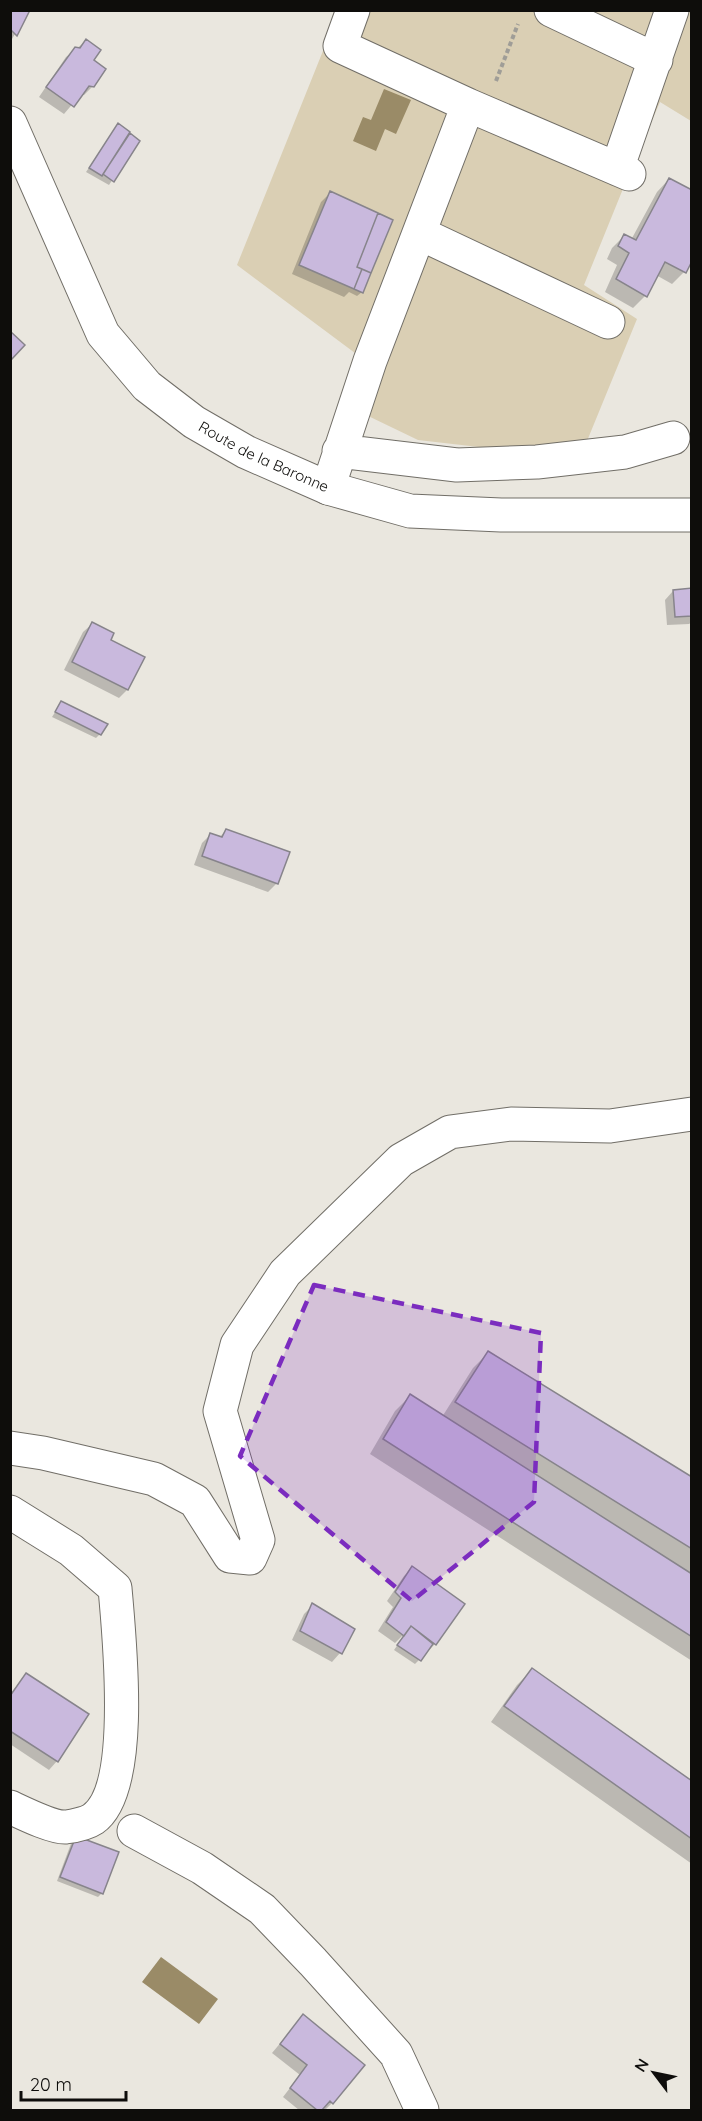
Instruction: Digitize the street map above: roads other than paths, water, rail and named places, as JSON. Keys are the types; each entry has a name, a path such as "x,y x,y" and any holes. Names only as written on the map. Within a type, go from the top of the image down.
{"main road":[{"path":"353,10 340,46 476,109 623,172 672,10"},
{"path":"551,10 656,60"},
{"path":"328,488 370,361 419,233 476,109"},
{"name":"Route de la Baronne","path":"10,123 103,334 147,386 194,423 246,452 328,488 410,511 501,515 692,515"},
{"path":"419,233 608,322"},
{"path":"339,451 457,465 537,462 625,452 673,438"},
{"path":"10,1448 43,1453 154,1479 195,1501 230,1556 250,1558 258,1540 220,1412 237,1345 285,1273 401,1160 450,1132 511,1124 610,1126 692,1114"},
{"path":"10,1512 72,1550 115,1588 122,1702 117,1773 104,1808 92,1820 64,1827 10,1807"},
{"path":"134,1831 202,1868 262,1909 396,2054 422,2110"}]}
